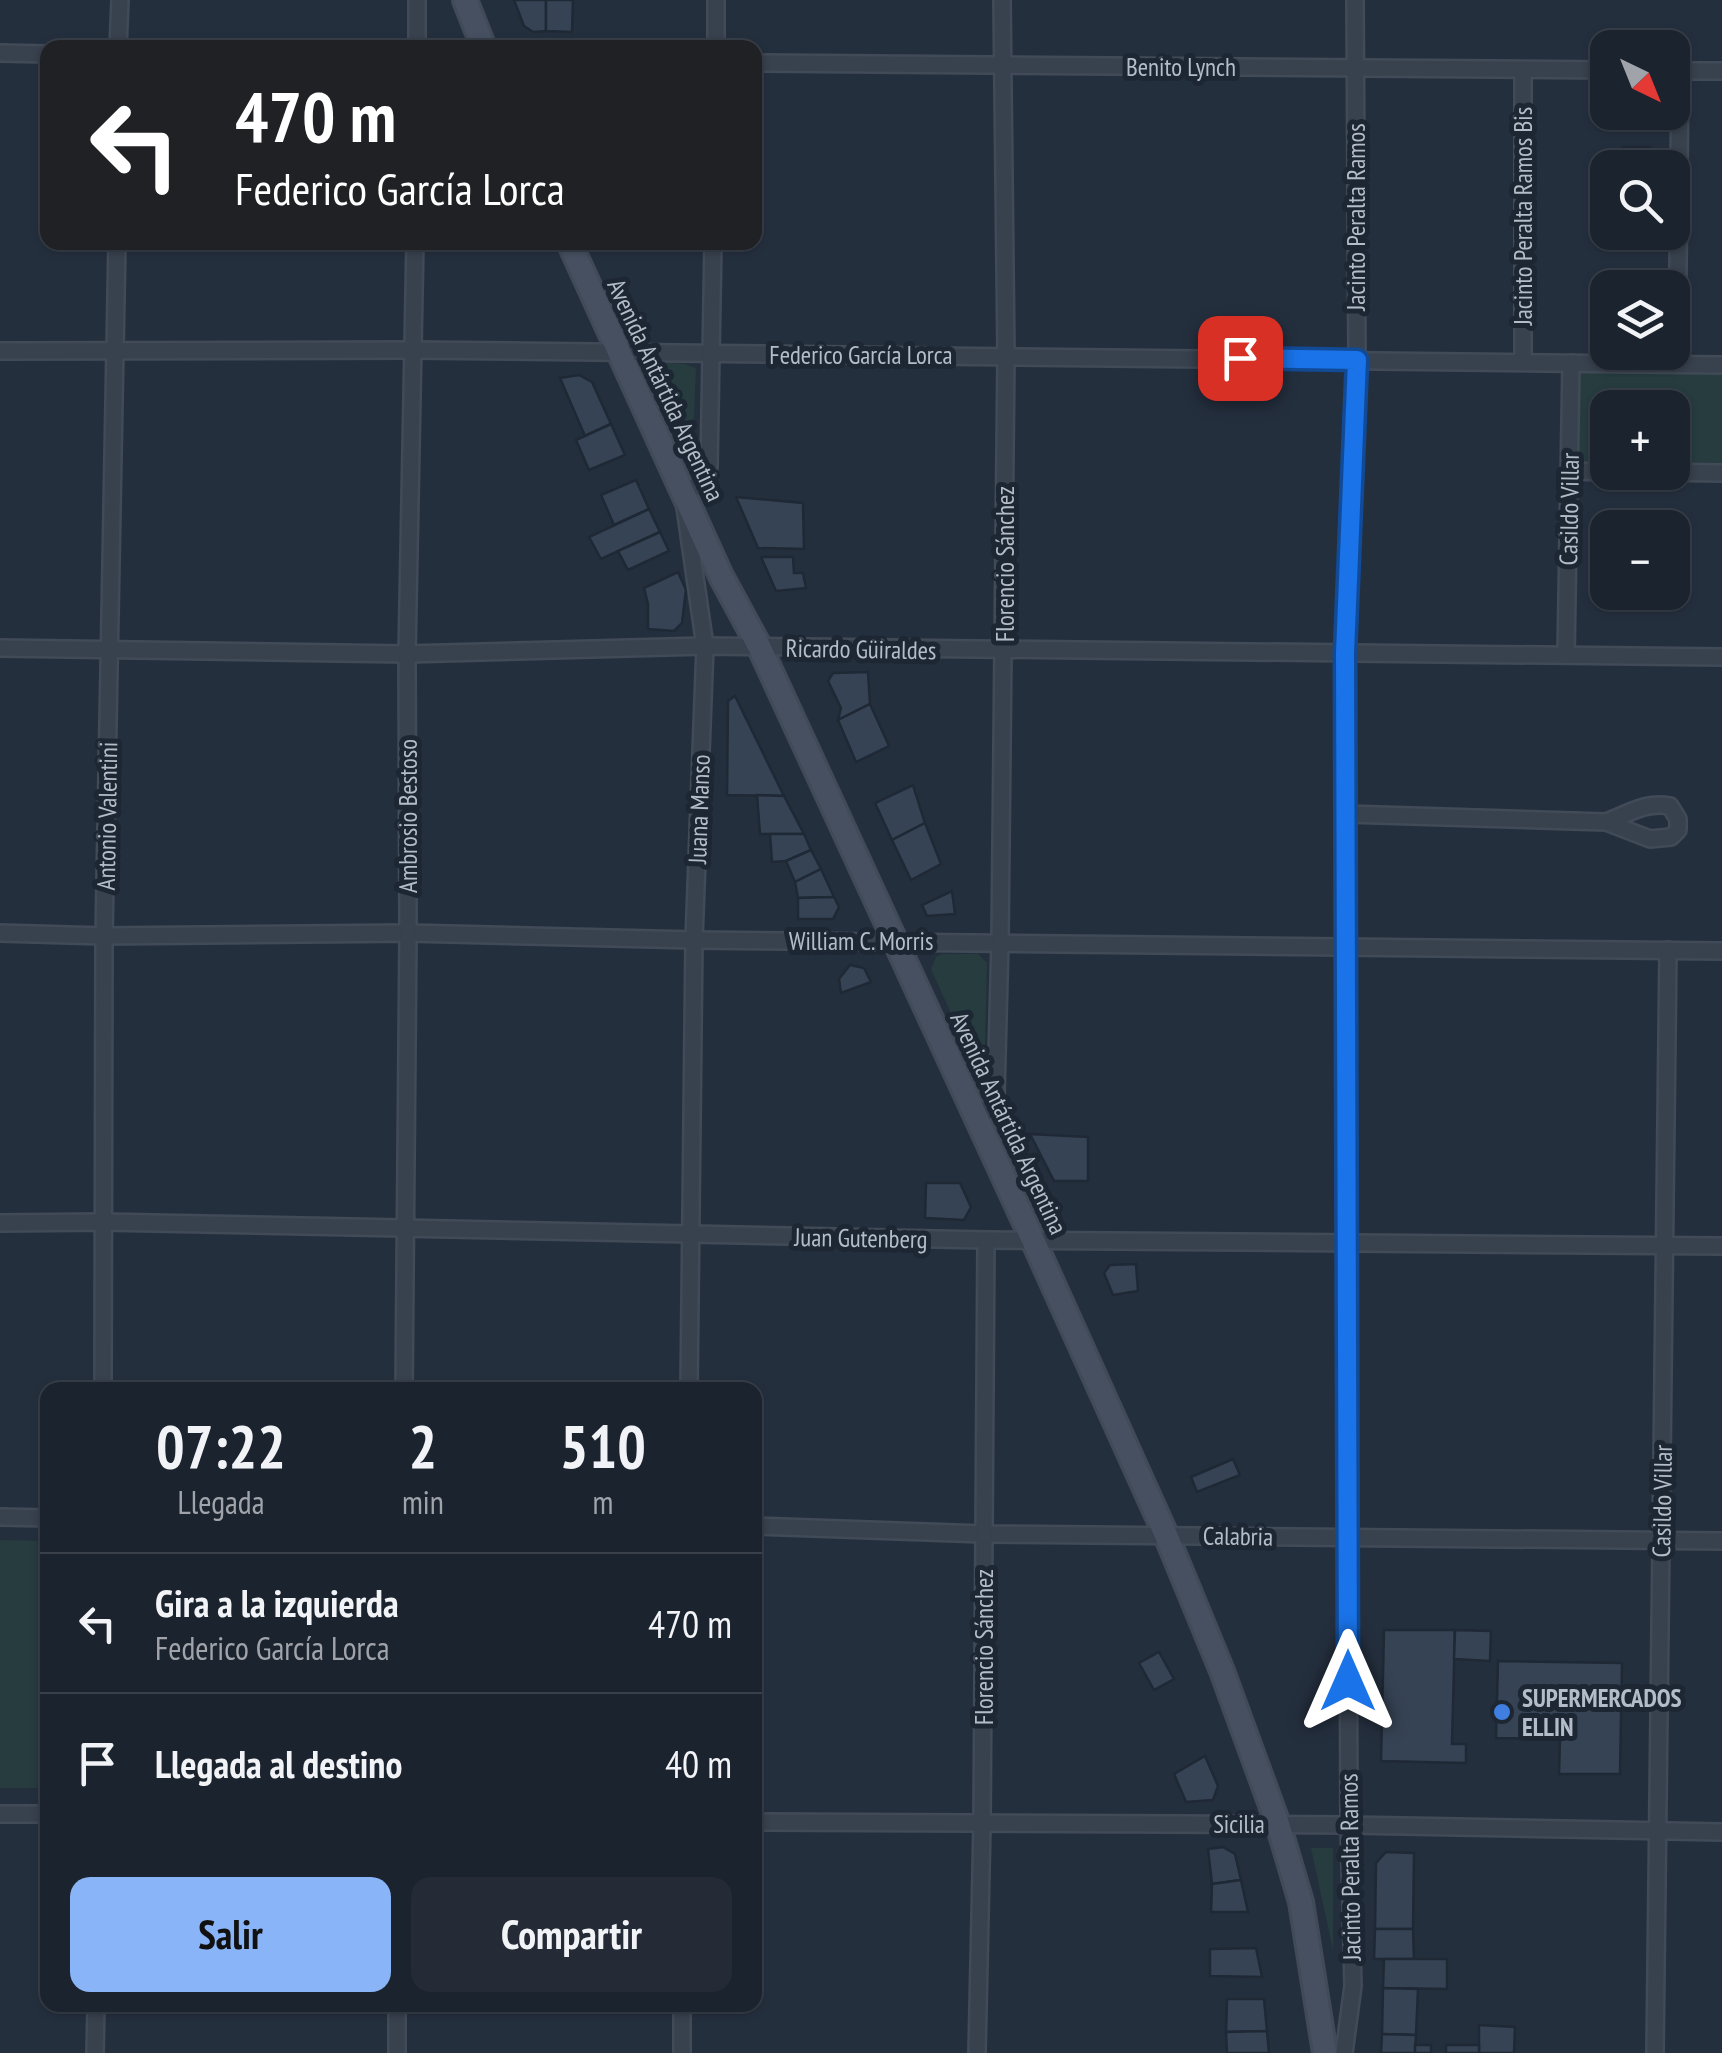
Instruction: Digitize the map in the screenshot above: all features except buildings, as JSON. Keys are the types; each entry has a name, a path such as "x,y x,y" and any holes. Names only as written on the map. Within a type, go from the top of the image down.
{"main road":[{"path":"465,0 481,40"},
{"name":"Avenida Antártida Argentina","path":"572,250 1034,1240 1166,1535 1238,1710 1278,1824 1304,1917 1325,2053"}],"street":[{"path":"118,40 120,0"},
{"path":"417,0 417,40"},
{"path":"716,0 716,40"},
{"name":"Florencio Sánchez","path":"979,1123 996,1094 1000,942 1006,356 1002,0"},
{"name":"Jacinto Peralta Ramos","path":"1344,2053 1353,1986 1348,1825 1345,653 1357,360 1356,0"},
{"path":"0,53 40,54"},
{"name":"Benito Lynch","path":"762,63 1590,70"},
{"name":"Jacinto Peralta Ramos Bis","path":"1523,70 1523,362"},
{"path":"1690,71 1722,72"},
{"path":"1676,130 1677,270"},
{"name":"Antonio Valentini","path":"103,1382 104,936 117,250"},
{"name":"Ambrosio Bestoso","path":"404,1382 407,654 415,250"},
{"path":"683,494 704,481 709,468 713,250"},
{"name":"Federico García Lorca","path":"0,351 414,350 1590,362"},
{"name":"Casildo Villar","path":"1566,655 1571,362"},
{"name":"Federico García Lorca","path":"1690,364 1722,365"},
{"path":"1569,472 1590,472"},
{"path":"1690,473 1722,474"},
{"name":"Juana Manso","path":"683,494 705,646 694,940 689,1382"},
{"name":"Ricardo Güiraldes","path":"0,648 407,654 705,646 1722,656"},
{"path":"1346,814 1606,822"},
{"name":"William C. Morris","path":"0,933 408,933 694,940 1722,951"},
{"name":"Casildo Villar","path":"1655,2053 1668,950"},
{"name":"Juan Gutenberg","path":"0,1223 986,1240 1722,1246"},
{"name":"Florencio Sánchez","path":"977,2053 986,1240"},
{"path":"0,1517 40,1518"},
{"name":"Calabria","path":"762,1526 984,1534 1722,1541"},
{"path":"0,1814 40,1814"},
{"name":"Sicilia","path":"762,1822 1278,1824 1722,1832"},
{"path":"95,2053 96,2012"},
{"path":"397,2012 397,2053"},
{"path":"682,2012 682,2053"}],"green space":[{"path":"656,362 696,368 692,460 645,368"},
{"path":"1571,363 1590,363 1590,370 1690,370 1690,365 1722,365 1722,473 1690,472 1690,390 1590,390 1590,472 1569,471"},
{"path":"978,954 987,963 984,1086 931,969 936,957"},
{"path":"0,1540 40,1541 40,1788 0,1788"},
{"path":"1311,1848 1333,1848 1333,1950"}],"place":[{"name":"SUPERMERCADOS ELLIN","path":"1502,1712"}],"route":[{"path":"1240,358 1357,360 1345,653 1348,1681"}]}
